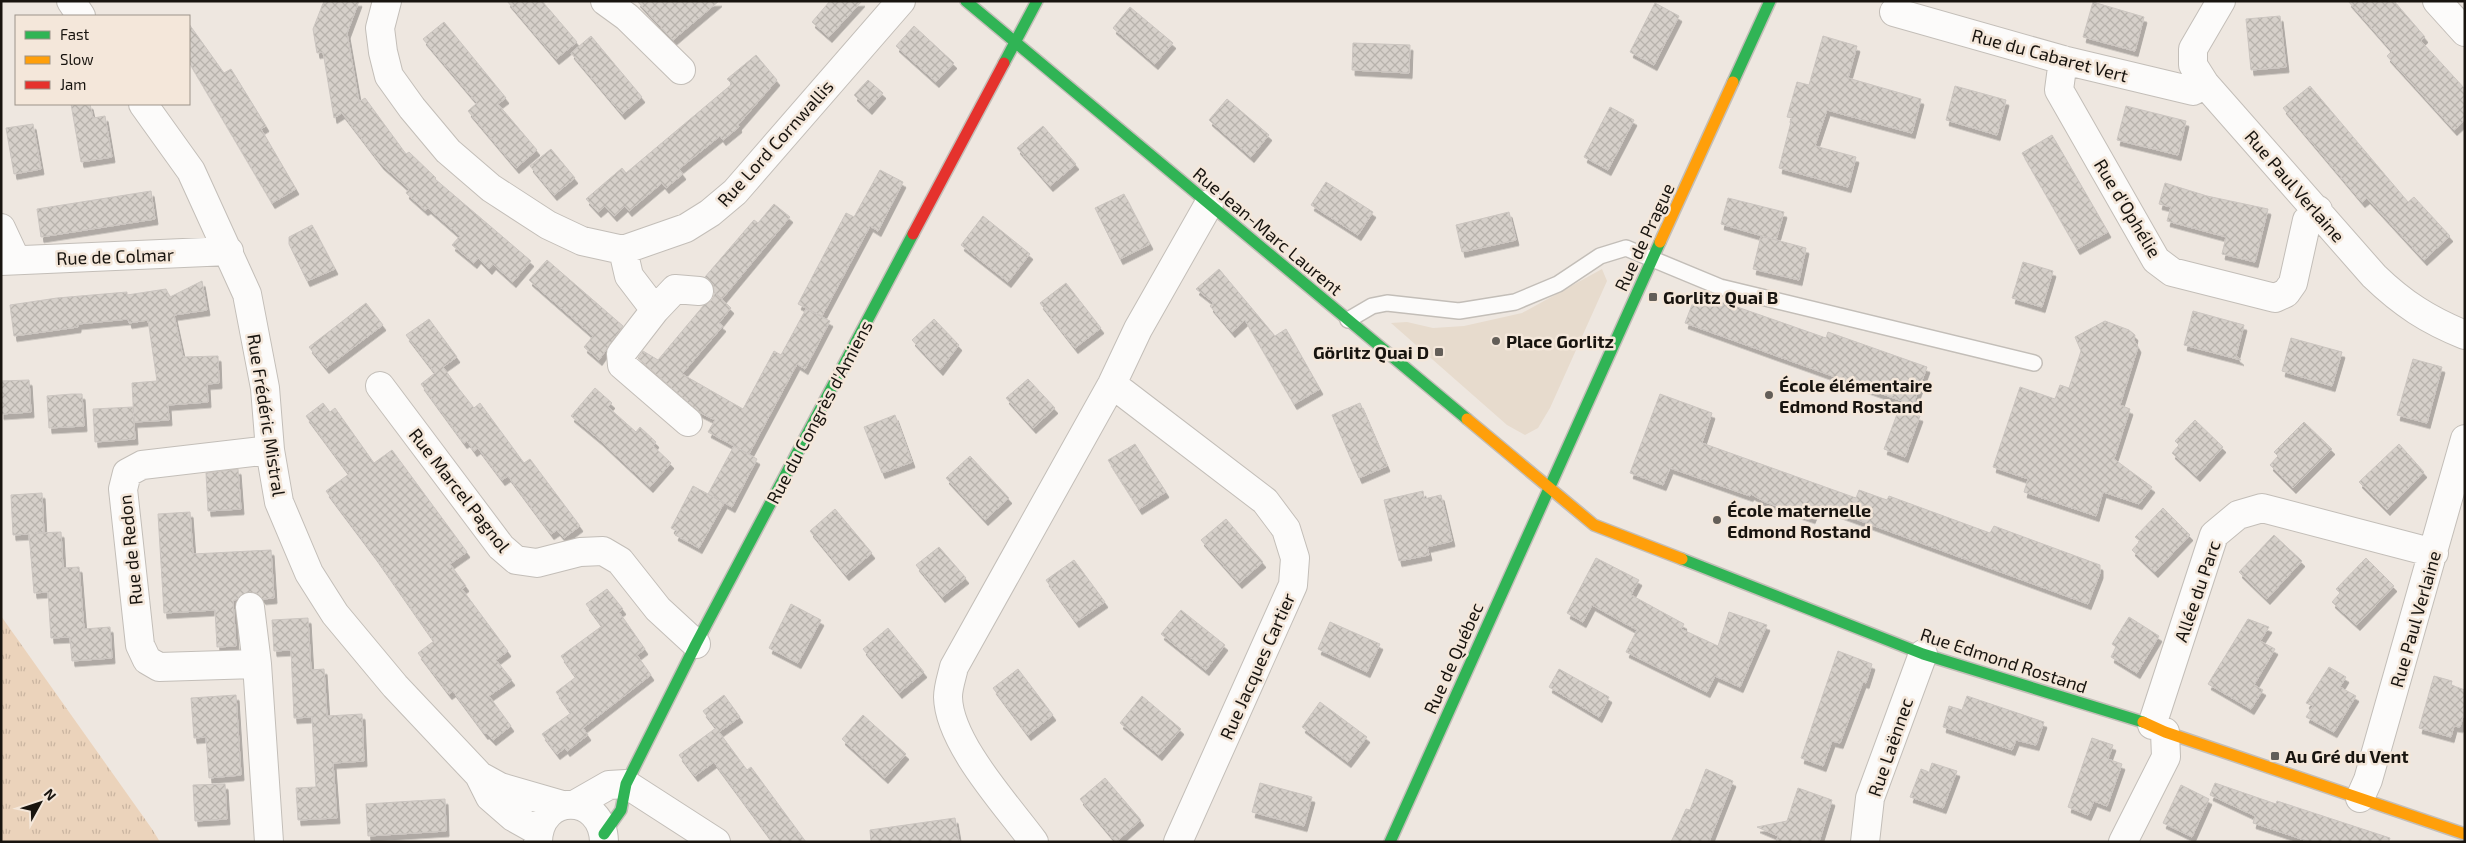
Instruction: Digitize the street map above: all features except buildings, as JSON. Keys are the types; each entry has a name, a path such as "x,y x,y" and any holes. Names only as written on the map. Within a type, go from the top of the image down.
{"street":[{"path":"71,1 80,15"},
{"path":"387,1 380,28 389,76 412,108 448,151 491,188 548,225 582,241 623,250 629,276 654,310"},
{"path":"606,1 627,17 681,70"},
{"name":"Rue Lord Cornwallis","path":"623,250 686,228 710,213 735,192 901,1"},
{"name":"Rue Jean-Marc Laurent","path":"966,1 1548,487"},
{"name":"Rue du Congrès d'Amiens","path":"604,838 621,810 626,784 696,644 1037,1"},
{"name":"Rue de Prague","path":"1548,487 1770,1"},
{"name":"Rue Paul Verlaine","path":"2220,1 2193,49 2193,65 2205,84 2318,210 2374,276 2401,302 2436,323 2465,336"},
{"path":"2437,1 2465,32"},
{"name":"Rue du Cabaret Vert","path":"1894,12 2063,60 2193,91 2205,84"},
{"name":"Rue d'Ophélie","path":"2063,60 2058,90 2156,260 2172,272 2276,298 2286,293 2293,283 2307,220 2318,210"},
{"name":"Rue Frédéric Mistral","path":"144,105 191,171 247,294 265,388 270,450 279,502 309,573 335,614 396,686 479,775 490,797 538,836"},
{"path":"1034,842 962,745 952,723 948,696 954,667 1112,384 1138,329 1209,204"},
{"path":"1,228 9,260"},
{"name":"Rue de Colmar","path":"9,260 229,251"},
{"path":"688,422 622,365 621,354 654,310 676,290 698,291"},
{"name":"Rue Jacques Cartier","path":"1112,384 1265,501 1286,530 1295,558 1293,585 1178,842"},
{"name":"Rue Marcel Pagnol","path":"380,386 501,547 516,560 537,562 580,552 603,550 620,561 658,609 696,644"},
{"name":"Rue Paul Verlaine","path":"2360,798 2368,780 2465,439"},
{"name":"Rue de Redon","path":"257,664 159,666 147,660 140,645 123,489 127,473 142,466 270,450"},
{"name":"Rue Edmond Rostand","path":"1548,487 1594,525 1923,654 2158,728 2465,834"},
{"name":"Rue de Québec","path":"1390,842 1548,487"},
{"name":"Allée du Parc","path":"2158,728 2214,535 2238,515 2262,508 2434,553"},
{"path":"250,607 257,664 269,842"},
{"name":"Rue Laënnec","path":"1865,842 1870,798 1923,654"},
{"path":"2123,842 2166,757 2158,728"},
{"name":"Rue Frédéric Mistral","path":"479,775 500,787 585,808 594,814 600,823 604,838"},
{"path":"538,836 542,820 551,811 609,785 626,784 716,842"}],"lane":[{"path":"1348,320 1372,306 1387,303 1459,311 1515,302 1558,284 1600,256 1626,248 1720,287 2034,363"}],"shaded area":[{"name":"Place Gorlitz","path":"1602,269 1607,281 1550,408 1538,428 1525,435 1507,425 1391,323 1407,322 1433,328 1464,326 1522,313"}],"green space":[{"path":"1,616 152,829 160,842 1,842"}],"traffic: fast":[{"path":"966,1 1467,419"},
{"path":"1004,63 1037,1"},
{"path":"1733,82 1770,1"},
{"path":"604,834 621,810 626,784 696,644 913,234"},
{"path":"1390,842 1660,242"},
{"path":"1682,559 1923,654 2143,722"}],"traffic: slow":[{"path":"1660,242 1733,82"},
{"path":"1467,419 1594,525 1682,559"},
{"path":"2143,722 2165,732 2465,834"}],"traffic: jam":[{"path":"913,234 1004,63"}],"place":[{"name":"Gorlitz Quai B","path":"1653,297"},
{"name":"Place Gorlitz","path":"1496,341"},
{"name":"Görlitz Quai D","path":"1439,352"},
{"name":"École élémentaire Edmond Rostand","path":"1769,395"},
{"name":"École maternelle Edmond Rostand","path":"1717,520"},
{"name":"Au Gré du Vent","path":"2275,756"}]}
